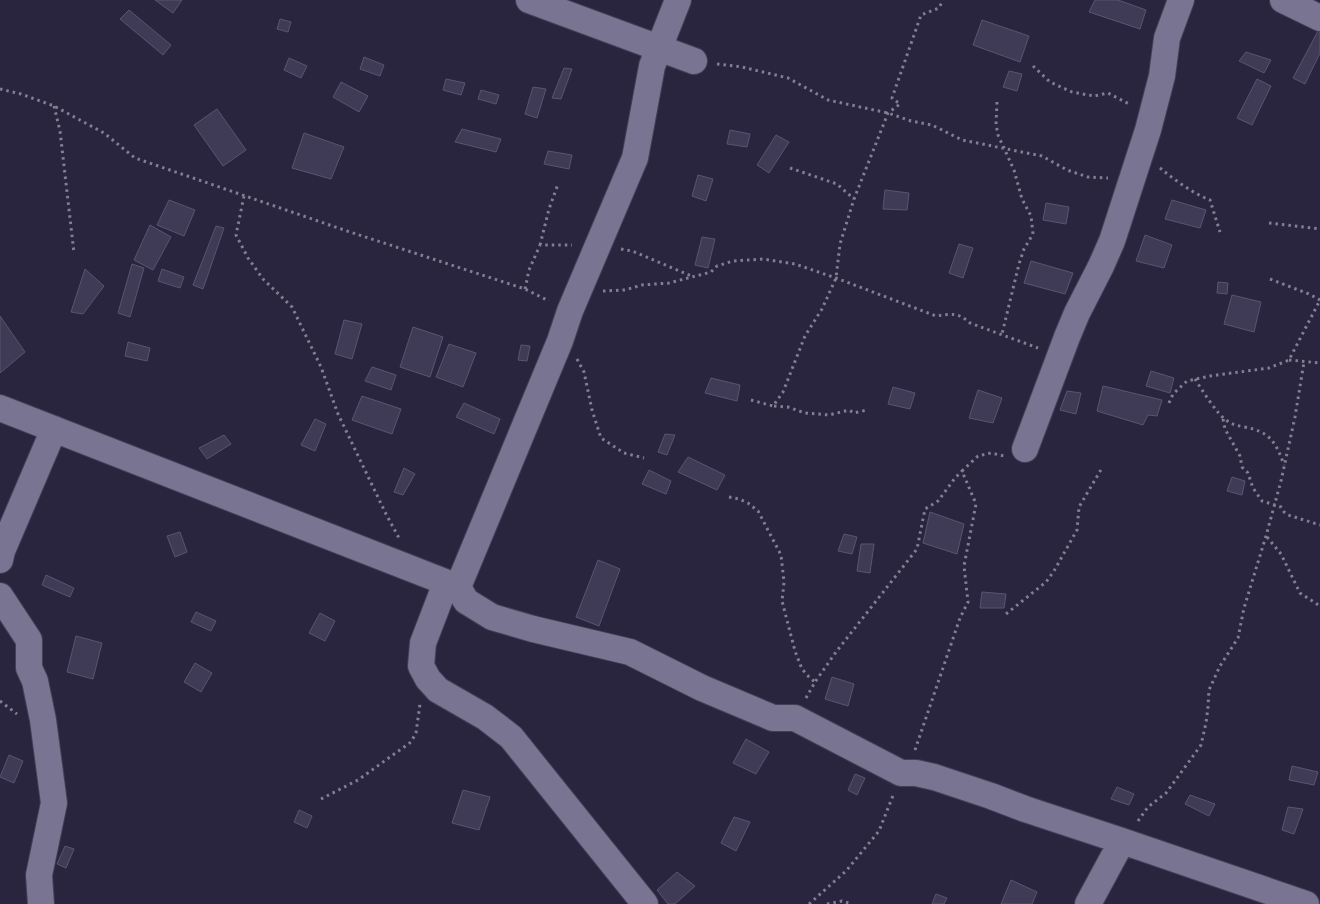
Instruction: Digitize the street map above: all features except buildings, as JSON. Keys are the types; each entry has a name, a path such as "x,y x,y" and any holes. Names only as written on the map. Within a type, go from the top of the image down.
{"street":[{"path":"529,0 694,61"},
{"path":"646,904 511,737 485,717 438,690 428,679 421,666 423,643 452,585 560,341 575,300 635,158 652,66 678,0"},
{"path":"1025,449 1059,356 1077,313 1112,241 1148,130 1162,76 1167,38 1181,0"},
{"path":"1282,0 1320,18"},
{"path":"0,408 452,585 466,601 492,617 533,629 630,652 702,688 773,718 795,718 901,773 916,773 934,777 1306,904"},
{"path":"0,560 2,551 54,429"},
{"path":"0,596 29,640 29,668 35,681 43,720 54,803 39,875 41,904"},
{"path":"1088,904 1122,841"}],"path":[{"path":"773,406 783,392 805,336 822,309 836,278 840,244 854,199 888,112 900,104 892,98 921,16 939,8 943,0"},
{"path":"694,61 742,67 788,78 828,100 888,112 911,121 932,125 962,140 1042,156 1067,170 1088,177 1132,179"},
{"path":"1033,66 1050,82 1072,92 1094,96 1108,93 1152,115"},
{"path":"0,89 21,94 54,106 104,133 135,158 347,232 524,289 575,300 642,285 669,284 711,272 718,266 733,261 763,259 796,264 936,316 947,314 961,315 970,323 1059,356"},
{"path":"997,102 996,124 998,134 1014,170 1022,199 1031,216 1032,234 1019,264 1002,334"},
{"path":"54,106 60,131 74,253"},
{"path":"1140,152 1178,182 1210,200 1220,232"},
{"path":"790,168 837,184 854,199"},
{"path":"540,245 549,209 558,184"},
{"path":"244,196 236,235 248,258 263,279 292,307 321,367 338,414 400,540 408,568"},
{"path":"1269,223 1320,228"},
{"path":"1270,279 1320,300 1289,360"},
{"path":"560,341 574,354 584,372 592,410 601,438 624,452 644,458"},
{"path":"1169,403 1173,394 1187,381 1269,368 1289,360 1320,364"},
{"path":"1122,841 1148,807 1166,793 1201,745 1206,723 1209,690 1220,666 1238,638 1244,608 1266,536 1295,417 1304,362"},
{"path":"1195,379 1223,419 1234,426 1259,430 1271,439 1278,448 1284,465"},
{"path":"751,400 773,406 788,407 805,413 829,415 849,410 854,413 866,410"},
{"path":"1223,419 1225,429 1240,456 1242,467 1248,473 1253,488 1262,501 1281,507 1288,515 1320,525"},
{"path":"795,718 815,682 836,652 917,549 925,509 938,501 955,478 978,456 990,453 1016,459 1025,449"},
{"path":"1006,614 1046,582 1054,571 1077,530 1079,507 1102,468"},
{"path":"809,904 846,871 879,831 901,773 911,762 960,618 968,602 964,566 976,504 962,471"},
{"path":"729,497 748,503 758,511 781,555 784,582 782,601 784,610 802,669 815,682"},
{"path":"1266,536 1281,554 1300,593 1320,606"},
{"path":"321,799 358,780 411,742 416,733 422,688 421,666"},
{"path":"827,904 842,901 852,904"}]}
